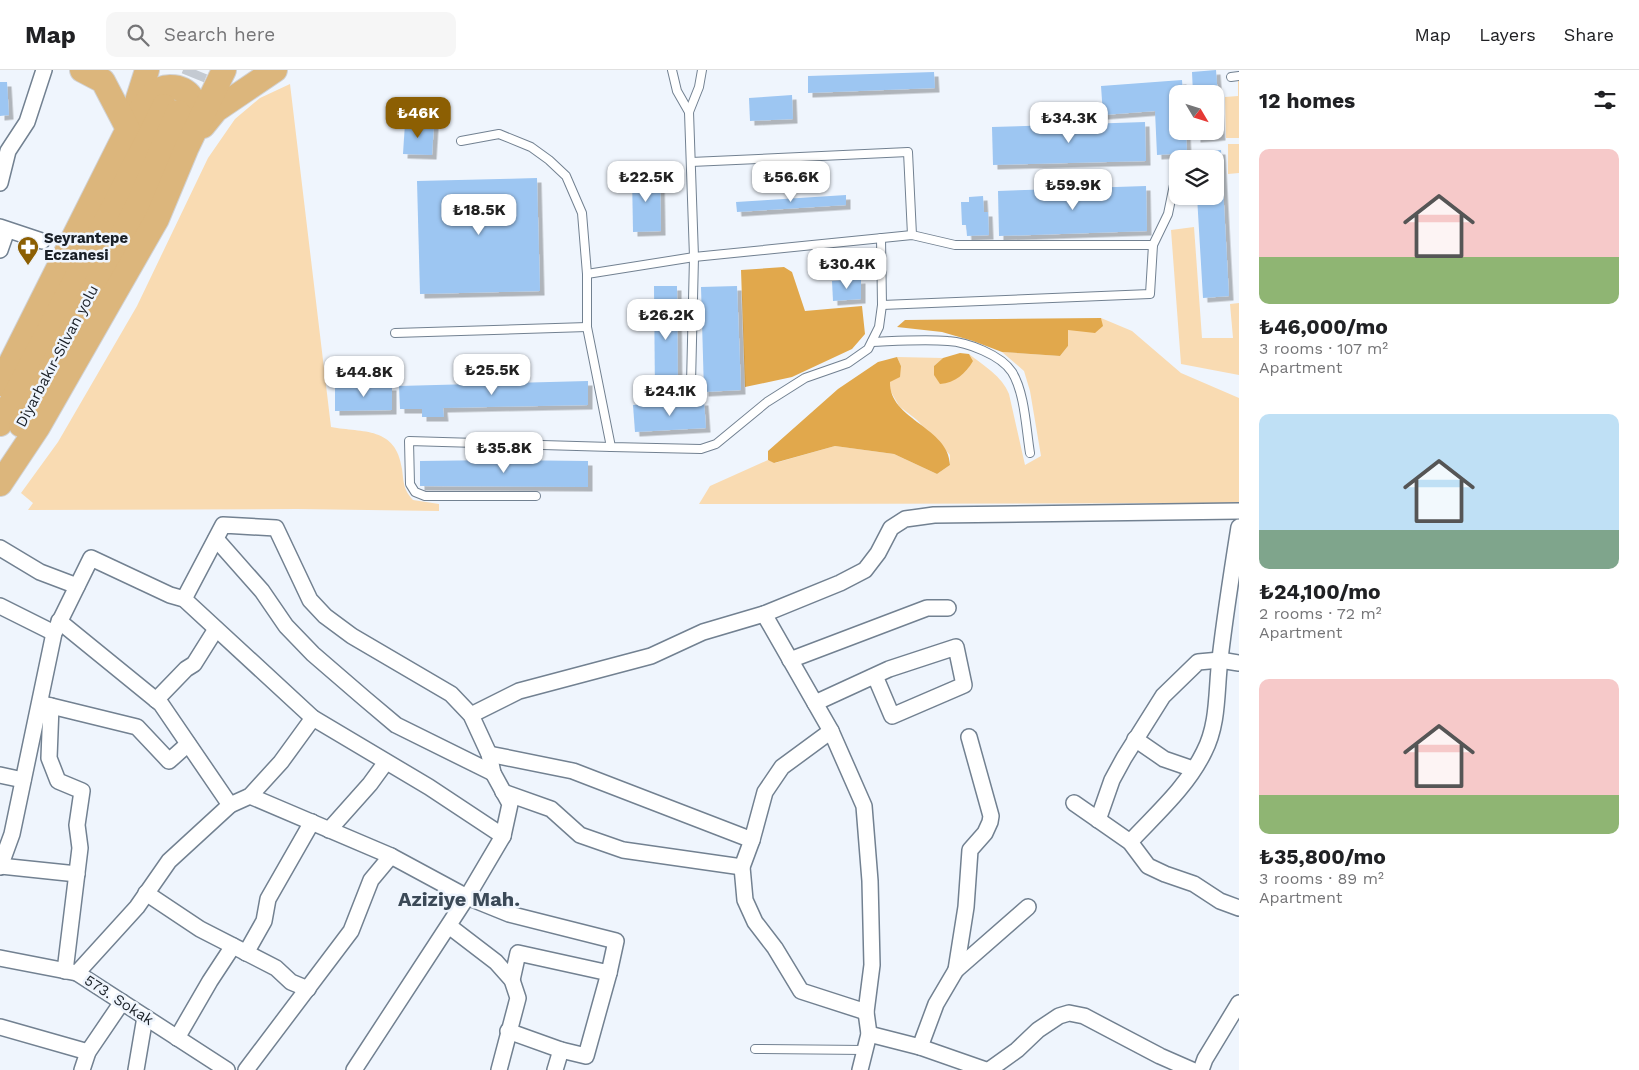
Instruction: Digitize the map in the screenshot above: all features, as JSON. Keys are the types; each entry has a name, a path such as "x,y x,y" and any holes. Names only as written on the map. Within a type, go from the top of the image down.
{"highway":[{"path":"82,70 103,81 128,129"},
{"path":"0,384 128,129 147,70"},
{"path":"0,484 38,427 157,219 187,147 224,70"},
{"path":"187,147 216,110 275,70"},
{"path":"128,129 153,94 164,88 176,87 182,89 193,101 194,115 187,147"},
{"name":"Diyarbakır-Silvan yolu","path":"0,424 117,200 171,109 136,209 0,464"}],"street":[{"path":"0,183 4,150 28,122 44,70"},
{"path":"0,250 4,229 42,240"},
{"path":"471,715 519,691 651,656 703,632 764,614 840,583 865,570 878,553 891,528 905,519 934,515 1239,511"},
{"path":"184,598 224,525 276,528 310,600 325,616 352,636 451,694 471,715 489,754 493,774 510,804 503,836 468,897 354,1070"},
{"path":"1130,842 1181,787 1204,752 1212,734 1218,698 1220,660 1239,527"},
{"path":"216,538 262,591 286,626 313,654 364,698 396,725 493,774"},
{"path":"0,548 40,572 77,586"},
{"path":"77,874 0,866 12,834 23,780 45,704 57,627 91,558 170,595 184,598 312,718 429,787 503,836"},
{"path":"0,606 57,627 161,704 230,805"},
{"path":"790,660 928,608 948,608"},
{"path":"764,614 831,731 864,806 870,881 872,965 866,1012 869,1034 860,1070"},
{"path":"156,700 186,669 194,664 216,629"},
{"path":"815,703 889,669 956,647 964,685 892,716 875,676"},
{"path":"1098,820 1112,780 1135,739 1164,696 1180,678 1198,662 1220,660 1239,663"},
{"path":"45,704 137,727 169,761 188,744"},
{"path":"45,704 49,758 58,781 82,791 77,826 80,848 71,972"},
{"path":"71,972 137,907 169,861 230,805 250,796 281,762 312,718"},
{"path":"831,731 782,767 765,792 752,840 742,867 745,900 755,922 775,948 800,991 866,1012"},
{"path":"956,970 966,907 970,850 985,832 991,816 969,737"},
{"path":"1135,739 1164,759 1193,769"},
{"path":"489,754 574,771 752,840"},
{"path":"328,830 370,784 386,762"},
{"path":"0,775 23,780"},
{"path":"503,792 551,809 580,836 622,850 742,867"},
{"path":"250,796 391,856 468,897 510,914 616,941 586,1056 561,1050 508,1031"},
{"path":"1074,804 1130,842 1148,866 1194,884 1220,901 1239,908"},
{"path":"177,1038 210,981 240,950 264,921 268,899 312,822"},
{"path":"246,1070 351,931 371,880 391,856"},
{"path":"146,893 200,929 276,968 291,982 308,989"},
{"path":"920,1047 936,1004 956,970 1028,906"},
{"path":"449,926 496,962 512,980 518,998 498,1070"},
{"path":"512,980 518,953 609,973"},
{"name":"573. Sokak","path":"0,958 71,972 122,1002 227,1070"},
{"path":"82,1070 88,1052 122,1002"},
{"path":"1201,1070 1204,1059 1239,1003"},
{"path":"869,1034 920,1047 988,1070 1017,1050 1038,1030 1059,1016 1069,1013 1084,1016 1160,1056 1192,1070"},
{"path":"136,1070 145,1017"},
{"path":"0,1027 88,1052"},
{"path":"555,1070 561,1050"}],"lane":[{"path":"672,70 676,91 689,112"},
{"path":"691,383 694,257 689,112 699,87 702,70"},
{"path":"461,141 499,134 532,147 550,160 566,176 582,213 587,274 587,327 611,447"},
{"path":"691,162 908,152 912,234"},
{"path":"882,305 1150,294 1153,245 1168,214 1170,205"},
{"path":"587,274 694,257 912,234 956,245 1153,245"},
{"path":"536,496 425,496 415,492 410,484 409,441 701,448 716,444 767,402 805,378 848,363 868,349 879,327 882,305 881,238"},
{"path":"395,333 587,327"},
{"path":"872,342 950,341 980,349 996,358 1011,371 1021,392 1030,453"},
{"path":"755,1049 865,1050"}],"shaded area":[{"path":"1238,79 1239,138 1226,138 1225,97 1238,96"},
{"path":"290,84 331,427 376,434 385,438 393,445 399,455 404,486 407,492 413,500 439,504 439,511 297,509 28,510 33,503 21,493 58,442 137,306 208,158 235,119 260,98"},
{"path":"1228,144 1239,144 1239,173 1228,174"},
{"path":"1194,227 1202,338 1233,338 1230,304 1239,303 1239,375 1181,364 1171,230"},
{"path":"784,267 792,272 805,311 862,306 865,334 852,349 792,377 745,387 741,270"},
{"path":"1101,318 1132,331 1181,373 1239,398 1239,503 699,504 710,486 768,460 775,463 835,446 894,454 937,474 950,465 950,455 917,420 899,406 890,390 890,382 901,366 897,357 943,358 934,366 973,361 969,354 992,372 1002,382 1009,394 1025,465 1041,456 1030,391 1024,371 1002,352 1060,356 1068,346 1068,330 1102,326"},
{"path":"1101,318 1103,326 1095,333 1068,330 1068,346 1060,356 1002,352 942,332 897,327 905,320"},
{"path":"960,353 969,354 973,361 955,379 940,384 934,375 934,366 943,358"},
{"path":"897,357 901,366 900,377 890,382 892,395 908,415 940,441 947,452 950,465 937,474 894,454 835,446 774,463 768,460 768,451 838,389 878,362"}],"building":[{"path":"1216,70 1217,85 1193,85 1192,72"},
{"path":"934,72 935,88 808,93 808,76"},
{"path":"1182,80 1182,85 1169,85 1169,140 1186,140 1187,150 1169,150 1169,154 1157,155 1155,111 1103,115 1101,86"},
{"path":"0,82 7,82 9,115 0,116"},
{"path":"792,95 793,119 750,121 749,98"},
{"path":"1145,122 1146,161 993,165 992,127"},
{"path":"405,123 434,124 432,155 403,154"},
{"path":"660,174 661,231 633,232 632,175"},
{"path":"537,178 540,291 420,294 417,181"},
{"path":"1146,186 1147,231 999,236 998,191"},
{"path":"846,195 846,205 737,212 736,202"},
{"path":"983,196 984,212 988,212 989,235 967,236 966,225 962,225 961,202 969,202 969,197"},
{"path":"1198,205 1224,205 1229,296 1203,298"},
{"path":"861,279 861,299 833,301 832,281"},
{"path":"654,286 677,286 678,396 655,396"},
{"path":"737,286 741,390 704,392 701,287"},
{"path":"588,381 588,405 443,408 444,417 422,417 422,409 400,409 399,386"},
{"path":"392,386 392,410 335,411 335,387"},
{"path":"704,401 706,428 635,432 633,405"},
{"path":"420,461 588,461 588,487 420,486"}],"tunnel":[{"path":"179,111 196,70"}],"place":[{"name":"Seyrantepe Eczanesi","path":"28,266"}],"district":[{"name":"Aziziye Mah.","path":"459,899"}]}
